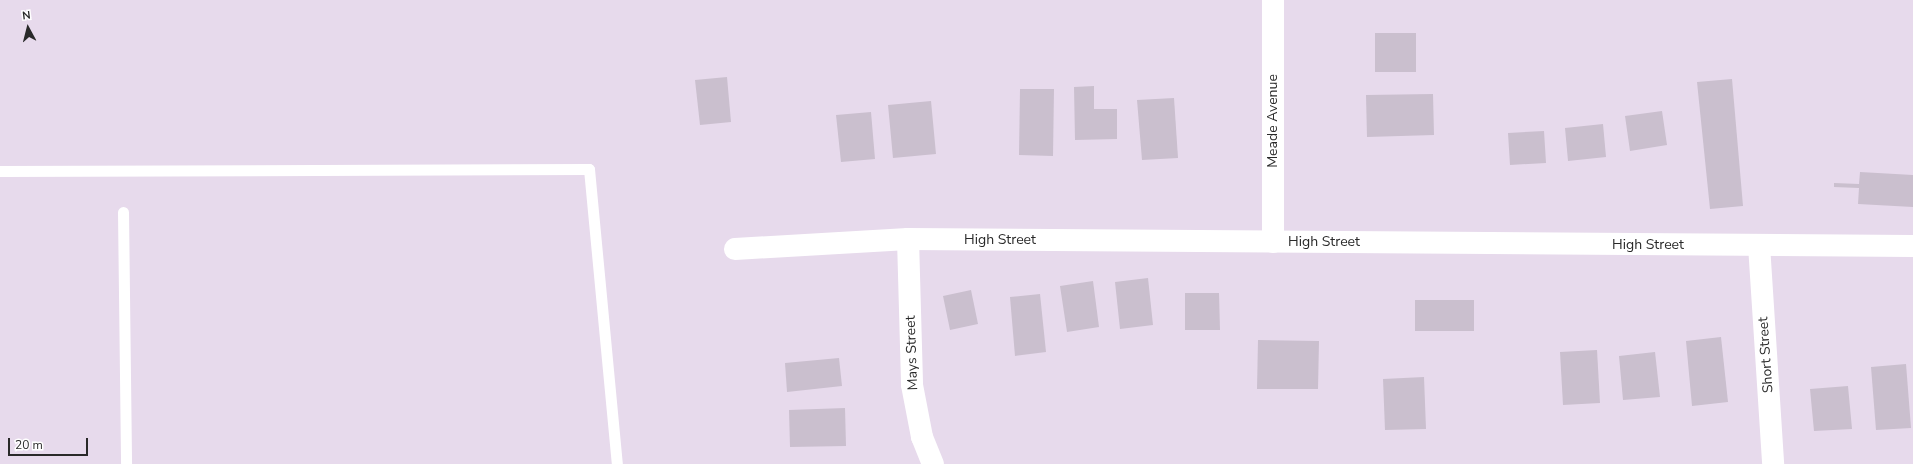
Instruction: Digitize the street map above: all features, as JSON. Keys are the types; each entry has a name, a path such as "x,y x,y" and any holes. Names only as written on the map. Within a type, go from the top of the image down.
{"street":[{"name":"Meade Avenue","path":"1273,0 1273,242"},
{"name":"High Street","path":"736,248 908,239 1913,246"},
{"name":"Mays Street","path":"908,239 912,385 922,437 933,464"},
{"name":"Short Street","path":"1759,245 1773,464"}],"lane":[{"path":"0,171 589,169 617,464"},
{"path":"124,212 126,464"}],"building":[{"path":"1375,33 1416,33 1416,72 1375,72"},
{"path":"727,77 731,122 700,125 695,80"},
{"path":"1732,79 1743,206 1710,209 1697,82"},
{"path":"1094,86 1094,109 1117,109 1117,139 1075,140 1074,87"},
{"path":"1020,89 1054,89 1053,156 1019,155"},
{"path":"1433,94 1434,135 1367,137 1366,95"},
{"path":"1174,98 1178,158 1142,160 1137,100"},
{"path":"931,101 936,154 893,158 888,105"},
{"path":"1662,111 1667,145 1630,151 1625,116"},
{"path":"871,112 875,159 841,162 836,115"},
{"path":"1603,124 1606,157 1568,161 1565,128"},
{"path":"1544,131 1546,163 1510,165 1508,133"},
{"path":"1860,172 1913,175 1913,207 1858,204 1859,188 1834,187 1834,183 1859,184"},
{"path":"1148,278 1153,325 1120,329 1115,282"},
{"path":"1093,281 1099,327 1067,332 1060,286"},
{"path":"971,290 978,324 950,330 943,296"},
{"path":"1185,293 1219,293 1220,330 1185,330"},
{"path":"1040,294 1046,352 1015,356 1010,297"},
{"path":"1415,300 1474,300 1474,331 1415,331"},
{"path":"1721,337 1728,402 1692,406 1686,341"},
{"path":"1258,340 1319,341 1318,389 1257,389"},
{"path":"1597,350 1600,403 1563,405 1560,352"},
{"path":"1655,352 1660,397 1623,400 1619,356"},
{"path":"839,358 842,386 787,392 785,363"},
{"path":"1906,364 1911,428 1876,430 1871,367"},
{"path":"1424,377 1426,429 1385,430 1383,379"},
{"path":"1848,386 1852,429 1814,431 1810,389"},
{"path":"845,408 846,446 790,447 789,410"}]}
